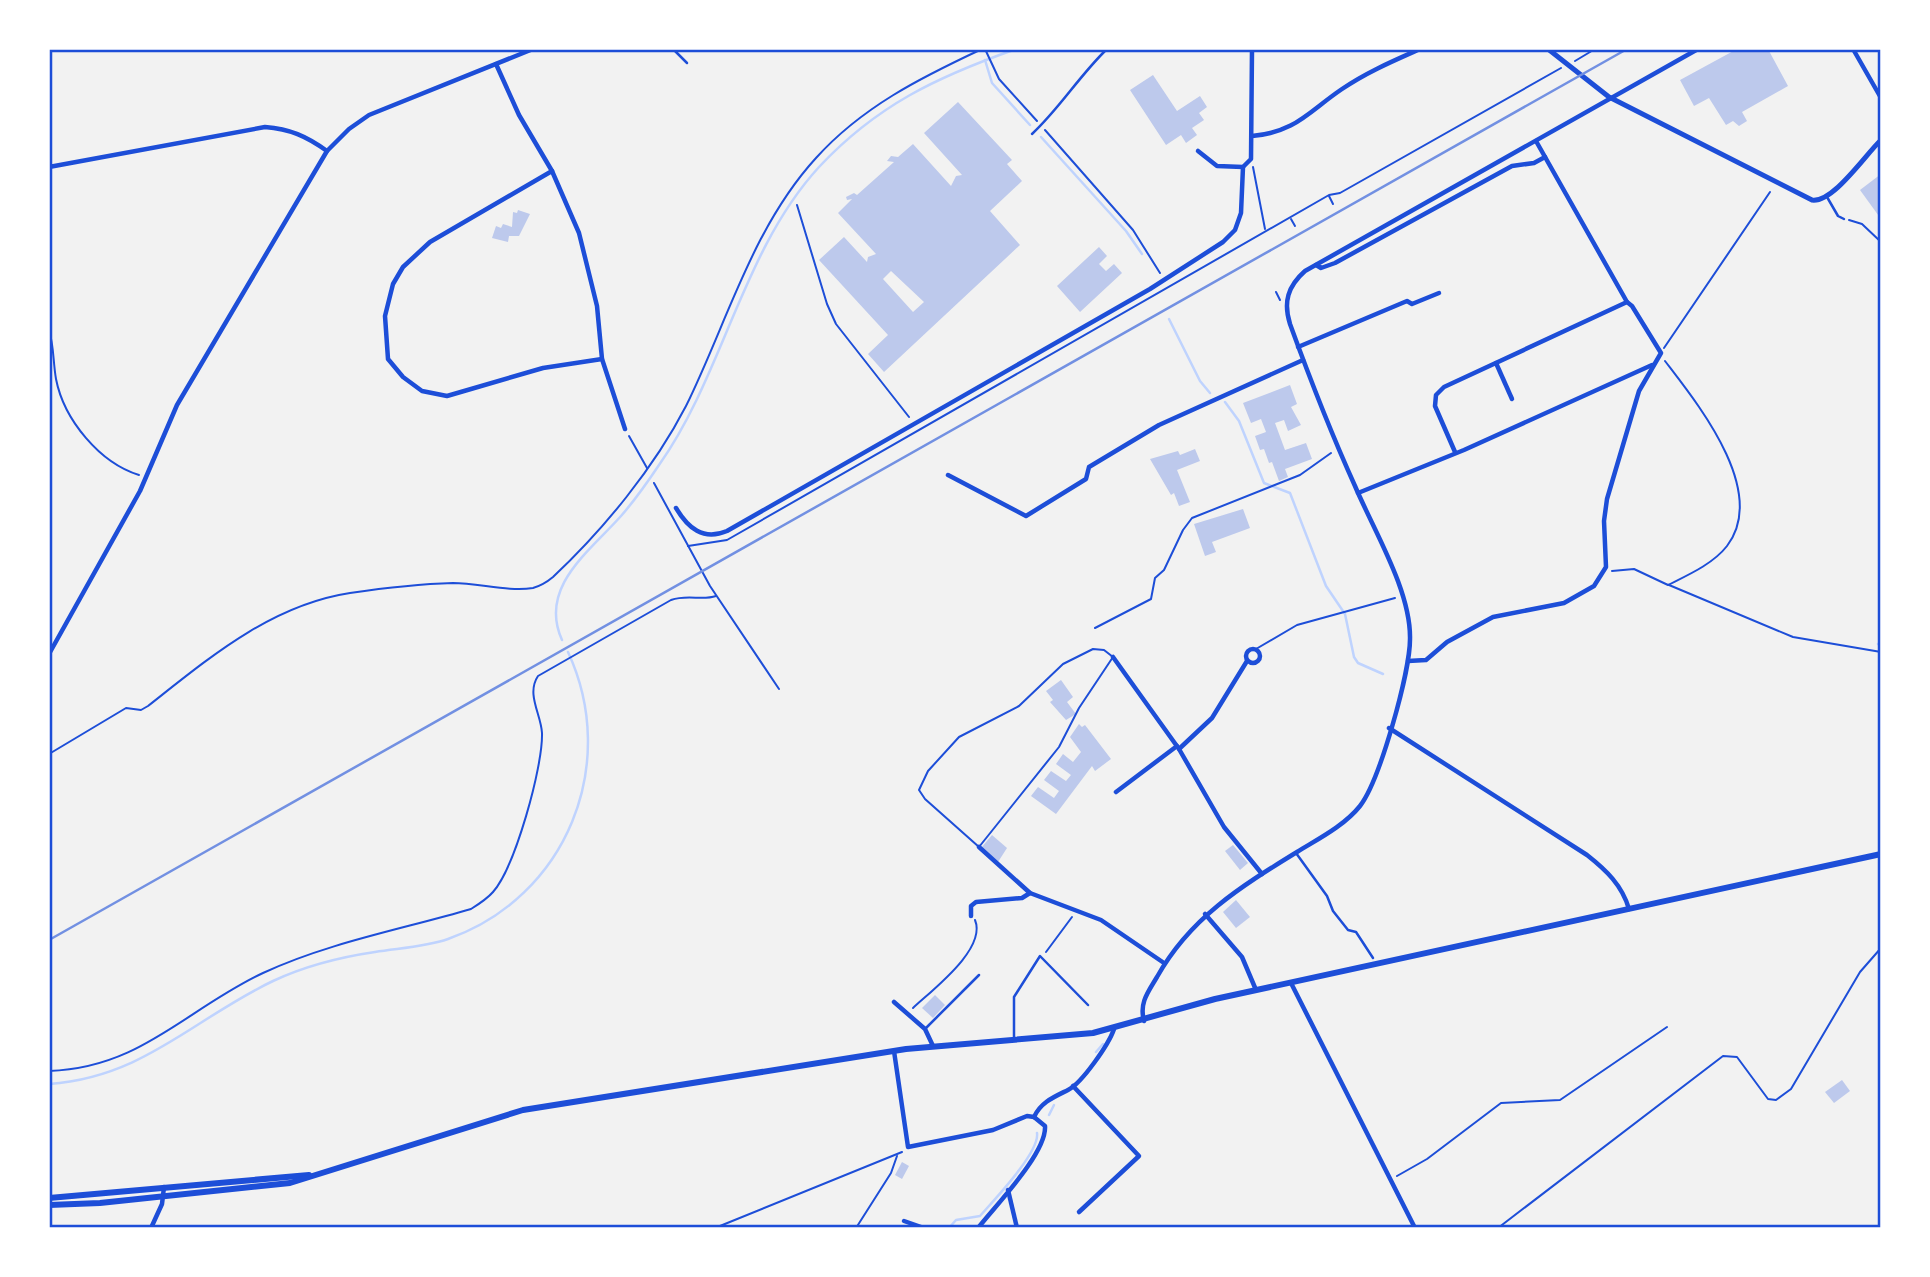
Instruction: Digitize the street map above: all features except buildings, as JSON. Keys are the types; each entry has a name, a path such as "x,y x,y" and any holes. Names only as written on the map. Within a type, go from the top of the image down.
{"main road":[{"path":"49,1205 163,1197 290,1183 361,1163 523,1110 894,1051 1114,1029 1256,990 1881,854"},
{"path":"49,1198 315,1175"}],"street":[{"path":"49,654 147,477 177,405 327,151 369,115 533,49"},
{"path":"676,508 691,529 706,534 720,534 916,425 1216,248 1235,230 1241,213 1243,167 1251,159 1252,49"},
{"path":"1252,136 1272,134 1296,125 1352,82 1420,49"},
{"path":"1548,49 1609,97 1801,196 1817,201 1827,197 1881,140"},
{"path":"1144,1021 1143,1003 1164,963 1205,914 1337,827 1360,806 1374,779 1408,661 1410,637 1402,596 1339,449 1287,316 1287,301 1297,278 1698,49"},
{"path":"1853,49 1881,98"},
{"path":"496,64 519,115 552,171 572,215 597,306 602,359 625,429"},
{"path":"49,167 265,127 285,128 306,136 327,151"},
{"path":"1408,661 1426,660 1447,642 1493,617 1570,600 1594,586 1606,566 1604,521 1607,499 1639,391 1661,353 1632,306 1626,302 1536,141"},
{"path":"1198,150 1217,166 1243,167"},
{"path":"1316,265 1321,268 1335,263 1512,166 1534,163 1545,157"},
{"path":"552,171 430,242 403,267 393,284 385,316 388,359 403,377 422,391 447,396 543,368 602,359"},
{"path":"1298,347 1407,301 1412,304 1439,293"},
{"path":"1455,452 1435,406 1436,395 1444,387 1626,302"},
{"path":"948,475 1026,516 1086,479 1089,467 1159,425 1303,360"},
{"path":"1496,363 1512,399"},
{"path":"1358,493 1653,364"},
{"path":"1116,792 1178,747 1212,718 1247,661 1246,653 1256,649 1260,657 1257,662 1247,661"},
{"path":"1112,657 1178,747 1224,827 1262,874"},
{"path":"1390,728 1594,860 1622,891 1629,909"},
{"path":"979,847 1030,893 1113,927 1164,963"},
{"path":"971,916 971,906 976,902 1022,898 1030,893"},
{"path":"1205,914 1242,957 1256,990"},
{"path":"1291,983 1415,1228"},
{"path":"894,1002 925,1029 933,1046"},
{"path":"1034,1116 1038,1109 1057,1093 1073,1086 1110,1041 1114,1029"},
{"path":"894,1051 908,1147 971,1135 1027,1116 1034,1116 1045,1126 1046,1136 978,1228"},
{"path":"1073,1086 1139,1156 1080,1212"},
{"path":"152,1228 164,1186"},
{"path":"1008,1190 1017,1228"},
{"path":"904,1221 924,1228"}],"lane":[{"path":"673,49 687,63"},
{"path":"1032,134 1061,106 1081,74 1107,49"},
{"path":"1827,197 1838,216 1844,219"},
{"path":"1296,853 1327,896 1333,911 1348,930 1356,932 1373,958"},
{"path":"1014,1038 1014,997 1026,975 1041,957 1088,1005"},
{"path":"925,1029 979,975"}],"path":[{"path":"1583,56 1595,49"},
{"path":"49,754 126,708 141,710 148,706 234,642 288,610 323,598 408,587 454,583 522,588 545,583 618,505 647,468 685,407 755,250 779,207 816,158 866,112 923,77 985,50 999,79 1133,230 1164,278"},
{"path":"688,547 727,540 922,431 1329,195 1339,193 1539,81"},
{"path":"1254,173 1265,229"},
{"path":"1668,584 1712,560 1727,545 1734,530 1737,502 1732,474 1719,436 1661,353 1770,192"},
{"path":"1329,195 1334,204"},
{"path":"797,205 827,304 836,324 922,431"},
{"path":"1290,218 1294,226"},
{"path":"1844,219 1863,224 1881,242"},
{"path":"1276,292 1279,300"},
{"path":"49,330 56,379 72,416 92,444 112,463 147,477"},
{"path":"625,429 647,468"},
{"path":"1095,628 1151,599 1155,578 1164,570 1189,520 1300,475 1339,449"},
{"path":"654,483 716,596 779,690"},
{"path":"1601,576 1627,568 1793,637 1881,652"},
{"path":"49,1071 97,1065 142,1048 240,984 290,961 471,909 482,903 494,892 513,853 536,772 541,734 533,692 534,682 545,671 671,600 689,595 708,598 716,596"},
{"path":"1256,649 1290,628 1402,596"},
{"path":"1093,649 1104,650 1112,657 1079,708 1059,747 979,847 919,790 928,771 959,737 1019,706 1073,656 1093,649"},
{"path":"1041,957 1076,911"},
{"path":"907,1014 968,955 977,923 971,916"},
{"path":"1498,1228 1723,1056 1737,1057 1768,1099 1776,1100 1784,1096 1805,1068 1860,972 1881,948"},
{"path":"1390,1180 1427,1159 1501,1103 1560,1100 1668,1027"},
{"path":"715,1228 897,1156 908,1147"},
{"path":"856,1228 891,1173 897,1156"}],"waterway":[{"path":"562,640 556,621 557,603 562,587 582,557 636,498 681,429 701,391 752,274 793,200 819,167 841,145 886,110 934,82 1016,49"},
{"path":"985,60 992,83 1030,125"},
{"path":"1041,137 1126,231 1142,254"},
{"path":"1169,319 1200,381 1210,393"},
{"path":"1225,402 1239,421 1264,483 1290,493 1326,586 1345,614 1354,657 1358,663 1383,674"},
{"path":"49,1084 83,1079 141,1058 244,996 298,971 349,957 448,939 489,919 524,892 552,859 572,822 584,781 588,738 583,695 568,652"},
{"path":"1096,1052 1103,1044"},
{"path":"1049,1115 1054,1105"},
{"path":"949,1228 956,1220 980,1216 1024,1163 1036,1141 1037,1133"}],"railway":[{"path":"49,940 1627,49"}]}
